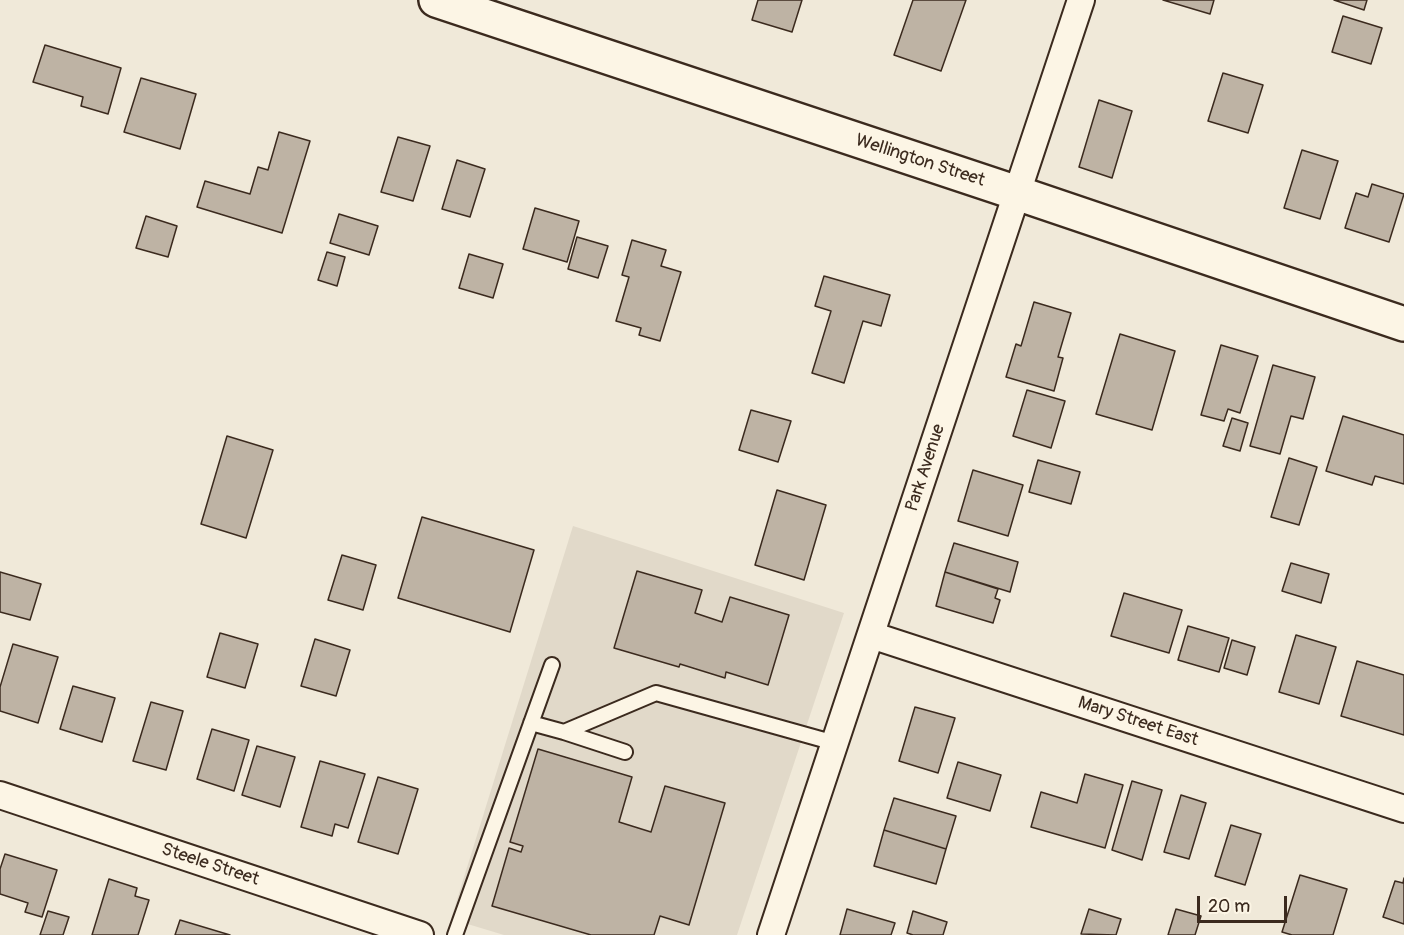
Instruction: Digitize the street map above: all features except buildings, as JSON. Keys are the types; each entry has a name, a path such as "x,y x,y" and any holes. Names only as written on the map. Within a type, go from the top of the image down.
{"street":[{"name":"Wellington Street","path":"435,0 1404,324"},
{"name":"Park Avenue","path":"771,935 1082,0"},
{"name":"Mary Street East","path":"871,635 1404,809"},
{"name":"Steele Street","path":"0,795 420,935"}],"lane":[{"path":"456,935 552,665"},
{"path":"564,732 656,693 835,743"},
{"path":"531,723 625,752"}],"shaded area":[{"path":"573,526 844,613 737,935 504,935 451,919"}]}
